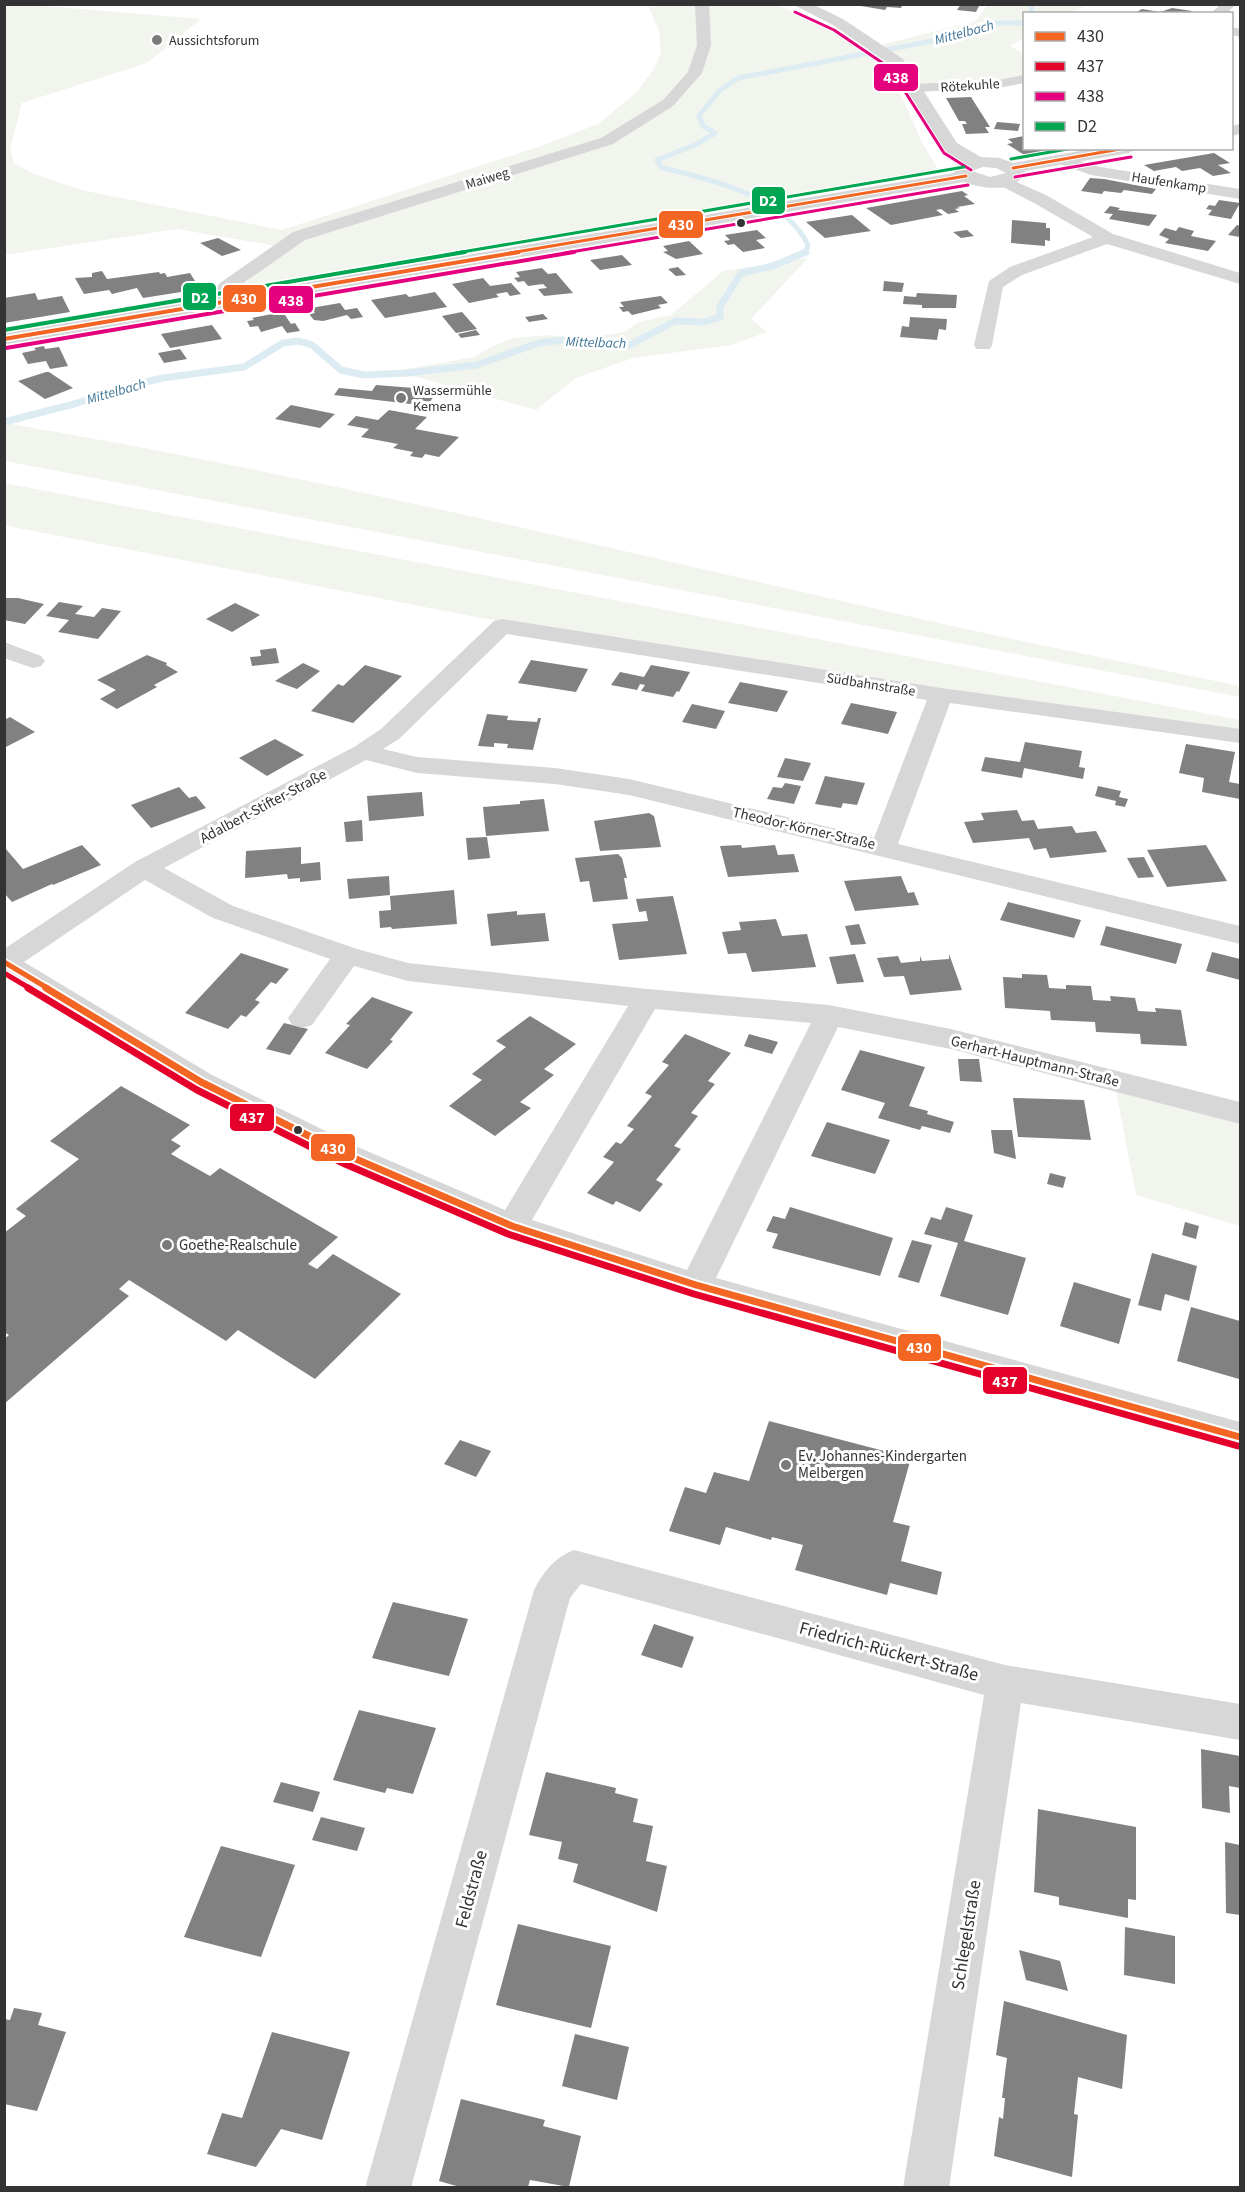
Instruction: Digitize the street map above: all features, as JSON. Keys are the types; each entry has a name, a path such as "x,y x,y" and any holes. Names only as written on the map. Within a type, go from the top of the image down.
{"street":[{"name":"Maiweg","path":"213,304 226,287 300,236 607,141 668,103 695,73 704,45 702,4"},
{"path":"799,4 838,22 897,62 951,147 971,169 978,181 1063,160 1119,150"},
{"name":"Rötekuhle","path":"915,88 998,84 1023,79"},
{"name":"Haufenkamp","path":"1063,160 1091,170 1240,194"},
{"path":"4,339 789,207 971,169"},
{"path":"1008,175 1040,199 1107,238 1240,279"},
{"path":"983,345 995,285 1017,271 1107,238"},
{"name":"Südbahnstraße","path":"502,626 940,695 1240,736"},
{"name":"Adalbert-Stifter-Straße","path":"5,962 144,868 363,752 390,734 502,626"},
{"path":"4,649 33,661"},
{"path":"884,847 940,695"},
{"name":"Theodor-Körner-Straße","path":"363,752 417,765 555,776 629,787 884,847 1240,936"},
{"name":"Gerhart-Hauptmann-Straße","path":"144,868 223,912 347,955 408,972 646,999 829,1015 951,1039 1240,1113"},
{"path":"302,1018 347,955"},
{"path":"5,962 132,1042 201,1082 349,1156 512,1226 696,1285 1240,1437"},
{"path":"512,1226 646,999"},
{"path":"696,1285 829,1015"},
{"name":"Friedrich-Rückert-Straße","path":"553,1590 574,1566 1005,1683 1240,1722"},
{"name":"Feldstraße","path":"388,2187 553,1590"},
{"name":"Schlegelstraße","path":"926,2187 1005,1683"}],"shaded area":[{"path":"4,5 34,5 201,19 147,63 22,103 10,149 14,163 32,173 81,190 282,230 541,146 598,124 637,92 654,69 661,52 659,31 648,5 778,5 824,26 865,49 976,21 987,5 1087,5 1072,12 1023,12 1023,39 1010,46 1023,53 1023,79 998,84 898,89 923,144 938,169 925,176 712,210 244,292 256,264 277,246 177,229 5,255"},
{"path":"808,258 751,319 767,332 732,345 633,358 576,378 536,410 395,371 474,357 514,338 549,335 582,339 625,332 639,322 671,315 723,271"},
{"path":"5,423 125,444 364,493 961,628 1240,686 1240,697 5,461"},
{"path":"4,483 1240,720 1240,731 920,687 481,618 18,528 5,525"},
{"path":"1116,1091 1240,1124 1240,1226 1136,1195"}],"building":[{"path":"849,4 903,4 901,8 887,7 885,10"},
{"path":"961,4 980,4 976,12 957,10"},
{"path":"1172,8 1192,11 1190,12 1160,12"},
{"path":"1142,9 1160,12 1137,12"},
{"path":"971,97 990,127 985,127 989,133 966,134 962,124 967,124 965,121 959,121 946,98"},
{"path":"997,122 1020,124 1018,131 994,129"},
{"path":"1023,136 1023,150 1052,151 1026,156 1007,144 1013,143 1008,139"},
{"path":"1214,153 1230,163 1218,165 1231,173 1213,176 1200,168 1182,171 1176,167 1154,171 1144,165"},
{"path":"1090,178 1156,189 1152,194 1124,190 1121,193 1104,191 1102,194 1081,191"},
{"path":"962,191 968,195 964,196 975,204 957,207 960,208 955,209 959,212 948,214 941,209 936,210 943,215 891,225 866,208"},
{"path":"1219,200 1240,203 1231,219 1208,215 1212,210 1206,209 1209,205 1215,206"},
{"path":"1110,206 1120,208 1118,210 1157,215 1149,226 1109,219 1113,214 1104,213"},
{"path":"852,215 871,231 825,238 806,222"},
{"path":"1012,220 1046,223 1046,228 1050,228 1050,241 1045,240 1045,246 1011,243"},
{"path":"1237,225 1240,226 1240,237 1228,235"},
{"path":"1179,227 1194,231 1191,236 1216,241 1208,251 1165,243 1169,239 1159,235 1165,228 1176,231"},
{"path":"757,230 766,238 756,240 765,248 743,252 734,244 728,245 724,241 730,240 725,235"},
{"path":"967,230 974,236 961,238 953,232"},
{"path":"218,238 241,250 222,256 200,243"},
{"path":"689,241 703,254 676,259 663,252 668,251 663,246"},
{"path":"622,255 632,265 600,270 590,260"},
{"path":"678,267 686,275 676,276 668,269"},
{"path":"542,268 548,274 556,273 573,293 544,296 538,289 547,288 543,284 528,286 524,281 518,282 514,278 520,277 516,272"},
{"path":"102,271 107,279 159,272 160,274 165,273 167,277 190,273 200,289 143,298 137,288 112,294 109,290 84,294 75,278 92,277 92,273"},
{"path":"483,278 490,286 511,283 521,294 510,296 507,292 496,294 499,297 469,303 452,284"},
{"path":"884,281 904,283 902,292 883,291"},
{"path":"435,292 447,307 385,318 371,300 406,294 409,297"},
{"path":"35,293 38,300 62,296 70,312 4,323 4,298"},
{"path":"917,293 957,295 956,308 922,308 922,305 903,304 904,296 916,297"},
{"path":"661,296 668,303 658,305 661,308 632,315 628,311 623,312 619,307 624,307 620,302"},
{"path":"340,303 345,310 357,308 363,317 351,319 347,315 323,321 314,320 309,314 315,313 311,308"},
{"path":"283,312 291,324 295,323 300,331 287,333 282,326 261,332 258,326 250,327 247,321 254,320 252,318"},
{"path":"462,312 477,329 456,333 442,316"},
{"path":"543,314 548,319 529,322 525,317"},
{"path":"910,317 947,319 946,330 939,329 937,340 900,337 902,326 909,327"},
{"path":"212,325 222,339 170,348 161,334"},
{"path":"476,330 480,335 461,338 458,334"},
{"path":"44,346 45,349 59,347 68,366 50,369 46,361 28,364 22,353"},
{"path":"180,349 187,359 164,363 158,353"},
{"path":"46,372 73,388 45,399 18,381"},
{"name":"Wassermühle Kemena","path":"376,385 414,388 411,392 434,395 428,406 334,395 339,388 372,391"},
{"path":"291,405 335,414 320,428 275,419"},
{"path":"389,410 427,417 415,429 459,437 439,457 425,454 422,458 410,456 413,452 393,448 398,444 361,437 369,429 347,425 356,416 378,420"},
{"path":"4,598 18,598 44,604 25,624 4,620"},
{"path":"59,602 83,606 75,614 94,617 102,608 121,611 98,639 58,632 69,620 46,616"},
{"path":"235,603 260,615 232,632 206,619"},
{"path":"276,648 279,663 252,666 250,657 261,656 260,650"},
{"path":"147,655 167,663 166,665 178,672 154,685 157,687 117,709 100,699 116,690 97,680"},
{"path":"531,660 588,669 576,692 518,683"},
{"path":"303,663 320,671 297,689 275,681"},
{"path":"365,665 402,676 353,723 311,711 338,684 343,686"},
{"path":"651,665 690,672 679,692 677,691 673,697 641,691 645,685 640,684 637,690 611,685 620,672 644,677"},
{"path":"740,682 788,691 777,712 728,703"},
{"path":"851,703 897,712 888,734 841,724"},
{"path":"692,704 725,711 716,729 682,722"},
{"path":"487,714 508,716 507,720 537,722 538,718 541,718 533,750 507,748 508,744 494,743 494,747 478,746"},
{"path":"10,717 35,732 4,748 4,720"},
{"path":"275,739 304,755 267,776 239,758"},
{"path":"1025,742 1082,751 1079,767 1085,768 1083,779 1024,768 1022,778 981,771 985,757 1020,762"},
{"path":"1186,744 1235,752 1229,782 1240,784 1240,799 1202,792 1204,778 1179,773"},
{"path":"785,758 811,763 803,781 777,777"},
{"path":"825,776 865,783 857,805 843,803 841,808 815,804"},
{"path":"785,783 801,786 794,804 767,799 773,787 782,788"},
{"path":"1098,786 1121,791 1119,797 1128,799 1125,807 1115,805 1116,801 1095,796"},
{"path":"179,787 189,798 196,796 206,808 151,828 131,805"},
{"path":"422,792 424,816 369,821 367,796"},
{"path":"544,799 549,831 486,836 483,807 520,804 520,801"},
{"path":"1017,810 1022,821 1034,820 1038,829 1072,826 1076,833 1096,831 1107,852 1050,858 1046,848 1034,850 1029,838 973,843 964,822 984,820 981,813"},
{"path":"649,813 654,816 661,847 600,851 594,821"},
{"path":"362,820 363,841 346,842 344,822"},
{"path":"487,837 490,858 468,860 466,838"},
{"path":"82,845 101,865 12,902 4,893 4,850 6,849 23,869"},
{"path":"741,845 742,848 775,845 778,855 794,854 799,872 728,877 720,846"},
{"path":"1206,845 1227,881 1167,887 1147,850"},
{"path":"301,847 301,864 320,862 321,880 300,882 300,878 288,879 287,874 245,878 246,851"},
{"path":"618,854 622,858 627,878 624,878 628,899 593,902 589,881 580,882 575,858"},
{"path":"1144,857 1154,877 1138,878 1127,858"},
{"path":"389,876 390,895 349,899 347,879"},
{"path":"901,876 908,893 914,892 919,905 855,911 844,881"},
{"path":"454,890 457,924 380,928 379,911 391,910 390,896"},
{"path":"673,896 687,954 619,960 612,924 648,921 646,911 639,912 636,899"},
{"path":"1008,902 1081,920 1074,938 1000,920"},
{"path":"517,911 517,915 545,913 549,941 491,946 487,914"},
{"path":"776,919 782,936 807,934 816,967 752,972 746,953 728,954 722,932 741,930 739,922"},
{"path":"859,924 866,944 851,945 845,926"},
{"path":"1106,926 1182,944 1176,964 1100,945"},
{"path":"1212,952 1240,959 1240,980 1206,971"},
{"path":"241,953 289,969 276,984 271,982 255,1000 260,1002 246,1017 241,1015 228,1029 185,1013"},
{"path":"855,954 864,982 837,984 829,957"},
{"path":"949,954 962,990 910,995 904,976 884,977 877,958 898,956 901,963 920,961 920,956 922,961 949,959"},
{"path":"1022,974 1047,975 1049,988 1066,989 1066,985 1091,986 1093,1000 1111,1001 1110,996 1135,998 1138,1011 1156,1012 1155,1008 1181,1010 1187,1046 1141,1044 1140,1034 1096,1032 1095,1022 1051,1020 1050,1011 1005,1008 1003,977 1022,978"},
{"path":"372,997 413,1012 390,1040 393,1041 367,1069 325,1053 350,1025 346,1024"},
{"path":"530,1016 576,1044 544,1069 554,1075 520,1102 531,1108 495,1136 449,1106 482,1080 472,1074 506,1047 496,1041"},
{"path":"284,1023 308,1029 290,1055 266,1049"},
{"path":"685,1034 731,1053 708,1081 715,1084 691,1113 698,1116 674,1146 681,1149 656,1180 663,1184 640,1212 616,1201 613,1205 587,1193 614,1162 603,1157 616,1142 621,1144 634,1129 627,1126 652,1096 645,1093 669,1065 662,1062"},
{"path":"749,1034 778,1042 772,1054 744,1046"},
{"path":"860,1050 925,1067 909,1106 954,1122 950,1133 922,1126 920,1130 878,1118 885,1103 841,1090"},
{"path":"958,1059 979,1059 982,1082 960,1081"},
{"name":"Goethe-Realschule","path":"121,1086 190,1125 171,1140 181,1146 171,1154 210,1176 220,1168 338,1237 308,1264 317,1269 333,1254 401,1294 315,1379 238,1330 226,1341 129,1280 119,1289 129,1296 4,1404 4,1339 9,1335 4,1332 4,1233 26,1216 16,1209 79,1159 50,1141"},
{"path":"1013,1098 1084,1100 1091,1140 1018,1137"},
{"path":"827,1122 890,1140 875,1174 811,1156"},
{"path":"991,1130 1012,1130 1016,1159 994,1153"},
{"path":"1050,1173 1066,1177 1063,1188 1047,1184"},
{"path":"790,1207 893,1238 880,1276 772,1248 778,1234 766,1231 773,1216 785,1219"},
{"path":"946,1207 973,1215 964,1241 1026,1258 1008,1315 940,1296 958,1243 924,1234 931,1217 941,1220"},
{"path":"1185,1222 1199,1226 1196,1239 1182,1235"},
{"path":"912,1240 932,1245 919,1283 898,1277"},
{"path":"1152,1253 1197,1266 1189,1301 1165,1294 1161,1311 1138,1305"},
{"path":"1074,1282 1131,1299 1119,1344 1060,1326"},
{"path":"1191,1307 1240,1321 1239,1379 1177,1361"},
{"path":"769,1421 911,1458 893,1522 910,1526 901,1561 942,1572 937,1595 890,1583 887,1595 795,1570 803,1545 772,1537 771,1540 726,1527 720,1545 669,1531 685,1487 706,1493 714,1472 749,1481"},
{"path":"460,1440 491,1451 476,1477 444,1464"},
{"path":"393,1602 468,1619 449,1676 372,1658"},
{"path":"654,1624 694,1637 682,1668 641,1655"},
{"path":"359,1710 436,1728 413,1794 387,1788 385,1793 333,1780"},
{"path":"1201,1749 1240,1756 1240,1788 1229,1786 1230,1813 1202,1808"},
{"path":"546,1772 616,1788 615,1793 638,1799 633,1822 653,1826 646,1861 667,1866 657,1912 573,1882 578,1864 558,1859 562,1842 529,1835"},
{"path":"281,1782 320,1792 313,1812 273,1802"},
{"path":"1038,1809 1136,1827 1136,1900 1128,1899 1128,1918 1059,1905 1059,1897 1034,1892"},
{"path":"321,1817 365,1828 357,1851 312,1840"},
{"path":"1225,1842 1240,1845 1240,1915 1226,1913"},
{"path":"221,1846 295,1865 261,1957 184,1937"},
{"path":"518,1924 611,1946 591,2028 496,2005"},
{"path":"1125,1927 1175,1936 1175,1984 1124,1975"},
{"path":"1019,1950 1060,1961 1068,1991 1026,1980"},
{"path":"1004,2001 1127,2035 1122,2089 1078,2077 1074,2114 1078,2115 1072,2177 994,2156 999,2117 1003,2119 1005,2098 1002,2098 1007,2058 996,2055"},
{"path":"14,2008 42,2013 38,2025 66,2032 37,2111 4,2104 4,2019 10,2020"},
{"path":"272,2032 350,2052 322,2140 281,2129 256,2167 207,2154 222,2113 242,2118"},
{"path":"575,2034 629,2047 617,2100 562,2086"},
{"path":"461,2099 545,2120 543,2126 581,2136 569,2187 530,2180 528,2187 460,2187 439,2181"}],"waterway":[{"name":"Mittelbach","path":"1031,4 1032,12"},
{"name":"Mittelbach","path":"806,252 808,245 797,228 782,213 744,192 723,184 661,167 657,160 695,145 715,133 703,126 699,116 719,91 738,78 943,39 997,23 1023,23"},
{"name":"Mittelbach","path":"4,422 74,404 132,385 163,378 244,367 283,343 299,341 312,345 341,370 364,375 408,373 476,365 539,343 563,340 630,345 675,321 704,322 720,317 720,307 741,273 773,266 806,252"}],"transit line":[{"name":"438","path":"795,12 834,30 890,68 944,153 971,170"},
{"name":"D2","path":"1011,159 1062,150"},
{"name":"430","path":"1013,168 1115,150"},
{"name":"438","path":"1015,177 1131,157"},
{"name":"D2","path":"4,330 964,167"},
{"name":"430","path":"4,339 966,176"},
{"name":"438","path":"6,348 968,185"},
{"name":"430","path":"4,962 201,1082 349,1156 512,1226 696,1285 1240,1437"},
{"name":"437","path":"4,973 197,1090 345,1164 508,1234 694,1294 1238,1446"}],"place":[{"name":"Aussichtsforum","path":"157,40"},
{"name":"Wassermühle Kemena","path":"401,398"},
{"name":"Goethe-Realschule","path":"167,1245"},
{"name":"Ev. Johannes-Kindergarten Melbergen","path":"786,1465"}]}
